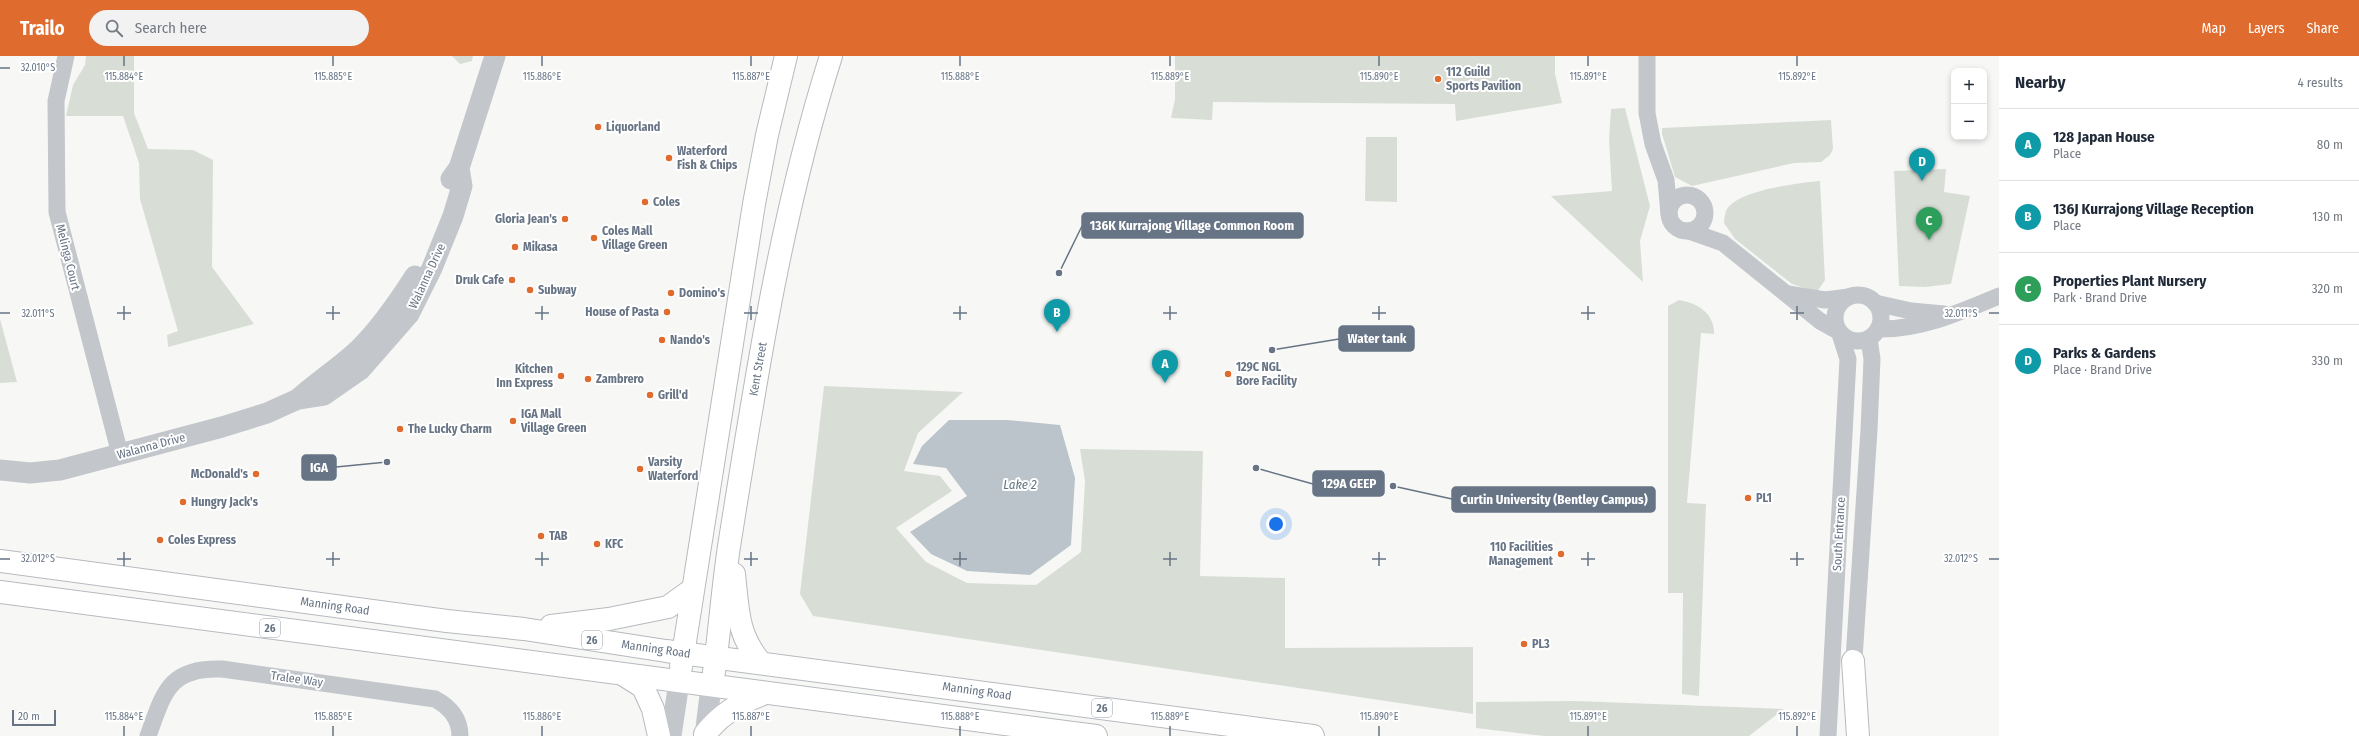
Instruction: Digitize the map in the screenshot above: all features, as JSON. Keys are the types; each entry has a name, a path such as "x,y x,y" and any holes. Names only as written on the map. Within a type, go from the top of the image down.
{"main road":[{"path":"679,682 754,204 767,135 786,56"},
{"name":"Kent Street","path":"711,687 716,658 730,541 767,318 799,174 831,56"},
{"path":"730,541 740,622 745,641 761,664"},
{"name":"Manning Road","path":"0,561 447,621 524,629 716,658 1313,736"},
{"path":"524,629 609,619 668,606 693,589"},
{"name":"26","path":"7,596 1096,736"},
{"path":"1853,661 1858,736"},
{"path":"624,675 643,687 653,709 659,736"},
{"path":"705,735 718,718 739,703 766,693"}],"street":[{"name":"Melinga Court","path":"66,56 56,101 57,212 120,454"},
{"name":"Walanna Drive","path":"0,470 30,472 60,470 222,427 267,413 298,399 324,395 360,370 409,314 432,268 453,216 462,186 459,168 495,56"},
{"path":"1647,56 1646,94 1649,125 1659,163 1666,180 1669,219 1676,228 1723,243 1820,321 1854,342 1874,334 1899,330 1949,315 1999,296"},
{"path":"1666,180 1685,195 1699,200 1723,243"},
{"path":"1669,214 1672,203 1685,195"},
{"path":"1689,231 1699,226 1704,217 1705,211"},
{"path":"1784,293 1825,300 1863,296 1875,303 1910,311 1949,315"},
{"path":"1839,332 1834,318 1835,312 1838,305 1849,297"},
{"path":"1874,334 1881,315 1875,303"},
{"name":"South Entrance","path":"1828,736 1848,359 1839,332"},
{"name":"South Entrance","path":"1849,736 1874,334"},
{"name":"Tralee Way","path":"148,736 161,701 167,690 182,676 205,668 222,669 435,699 454,714 459,724 460,736"},
{"path":"671,736 679,682"},
{"path":"705,735 711,687"}],"shaded area":[{"path":"86,56 134,56 134,113 148,149 193,150 213,160 212,267 254,324 168,347 167,335 178,331 140,199 139,163 123,116 66,116 73,85 85,65"},
{"path":"452,56 473,56 472,61 460,64"},
{"path":"1175,56 1555,56 1555,74 1562,103 1456,121 1455,104 1213,102 1212,120 1171,118 1175,99"},
{"path":"1625,108 1650,206 1640,241 1643,282 1551,196 1612,191 1609,140 1611,109"},
{"path":"1831,120 1833,149 1830,155 1821,162 1794,163 1692,186 1675,177 1662,134 1662,128"},
{"path":"1366,137 1397,137 1397,202 1365,201"},
{"path":"1946,169 1944,192 1970,196 1951,284 1925,287 1899,286 1894,171"},
{"path":"1820,181 1825,280 1817,292 1792,284 1735,239 1724,223 1726,211 1732,204 1742,198 1768,189"},
{"path":"1679,300 1699,307 1708,315 1714,327 1714,334 1701,333 1687,503 1706,504 1699,696 1682,694 1683,593 1668,593 1668,306"},
{"path":"0,319 17,382 0,383"},
{"path":"824,386 963,392 918,433 904,471 940,476 952,491 896,528 926,562 967,583 1036,585 1081,552 1085,481 1080,449 1203,451 1200,576 1285,578 1285,648 1473,647 1473,714 813,616 800,594"},
{"path":"1576,701 1784,709 1749,736 1544,736 1476,728 1476,702"}],"water":[{"name":"Lake 2","path":"949,420 1007,420 1060,425 1075,478 1071,545 1030,575 967,571 931,554 910,532 967,496 946,468 913,464 922,446"}],"place":[{"name":"112 Guild Sports Pavilion","path":"1438,79"},
{"name":"Liquorland","path":"598,127"},
{"name":"Waterford Fish & Chips","path":"669,158"},
{"name":"Parks & Gardens","path":"1922,181"},
{"name":"Coles","path":"645,202"},
{"name":"Gloria Jean's","path":"565,219"},
{"name":"Coles Mall Village Green","path":"594,238"},
{"name":"Properties Plant Nursery","path":"1929,240"},
{"name":"Mikasa","path":"515,247"},
{"name":"136K Kurrajong Village Common Room","path":"1059,273"},
{"name":"Druk Cafe","path":"512,280"},
{"name":"Subway","path":"530,290"},
{"name":"Domino's","path":"671,293"},
{"name":"House of Pasta","path":"667,312"},
{"name":"136J Kurrajong Village Reception","path":"1057,332"},
{"name":"Nando's","path":"662,340"},
{"name":"Water tank","path":"1272,350"},
{"name":"129C NGL Bore Facility","path":"1228,374"},
{"name":"Kitchen Inn Express","path":"561,376"},
{"name":"Zambrero","path":"588,379"},
{"name":"128 Japan House","path":"1165,383"},
{"name":"Grill'd","path":"650,395"},
{"name":"IGA Mall Village Green","path":"513,421"},
{"name":"The Lucky Charm","path":"400,429"},
{"name":"IGA","path":"387,462"},
{"name":"129A GEEP","path":"1256,468"},
{"name":"Varsity Waterford","path":"640,469"},
{"name":"McDonald's","path":"256,474"},
{"name":"Curtin University (Bentley Campus)","path":"1393,486"},
{"name":"PL1","path":"1748,498"},
{"name":"Hungry Jack's","path":"183,502"},
{"name":"TAB","path":"541,536"},
{"name":"Coles Express","path":"160,540"},
{"name":"KFC","path":"597,544"},
{"name":"110 Facilities Management","path":"1561,554"},
{"name":"PL3","path":"1524,644"}]}
